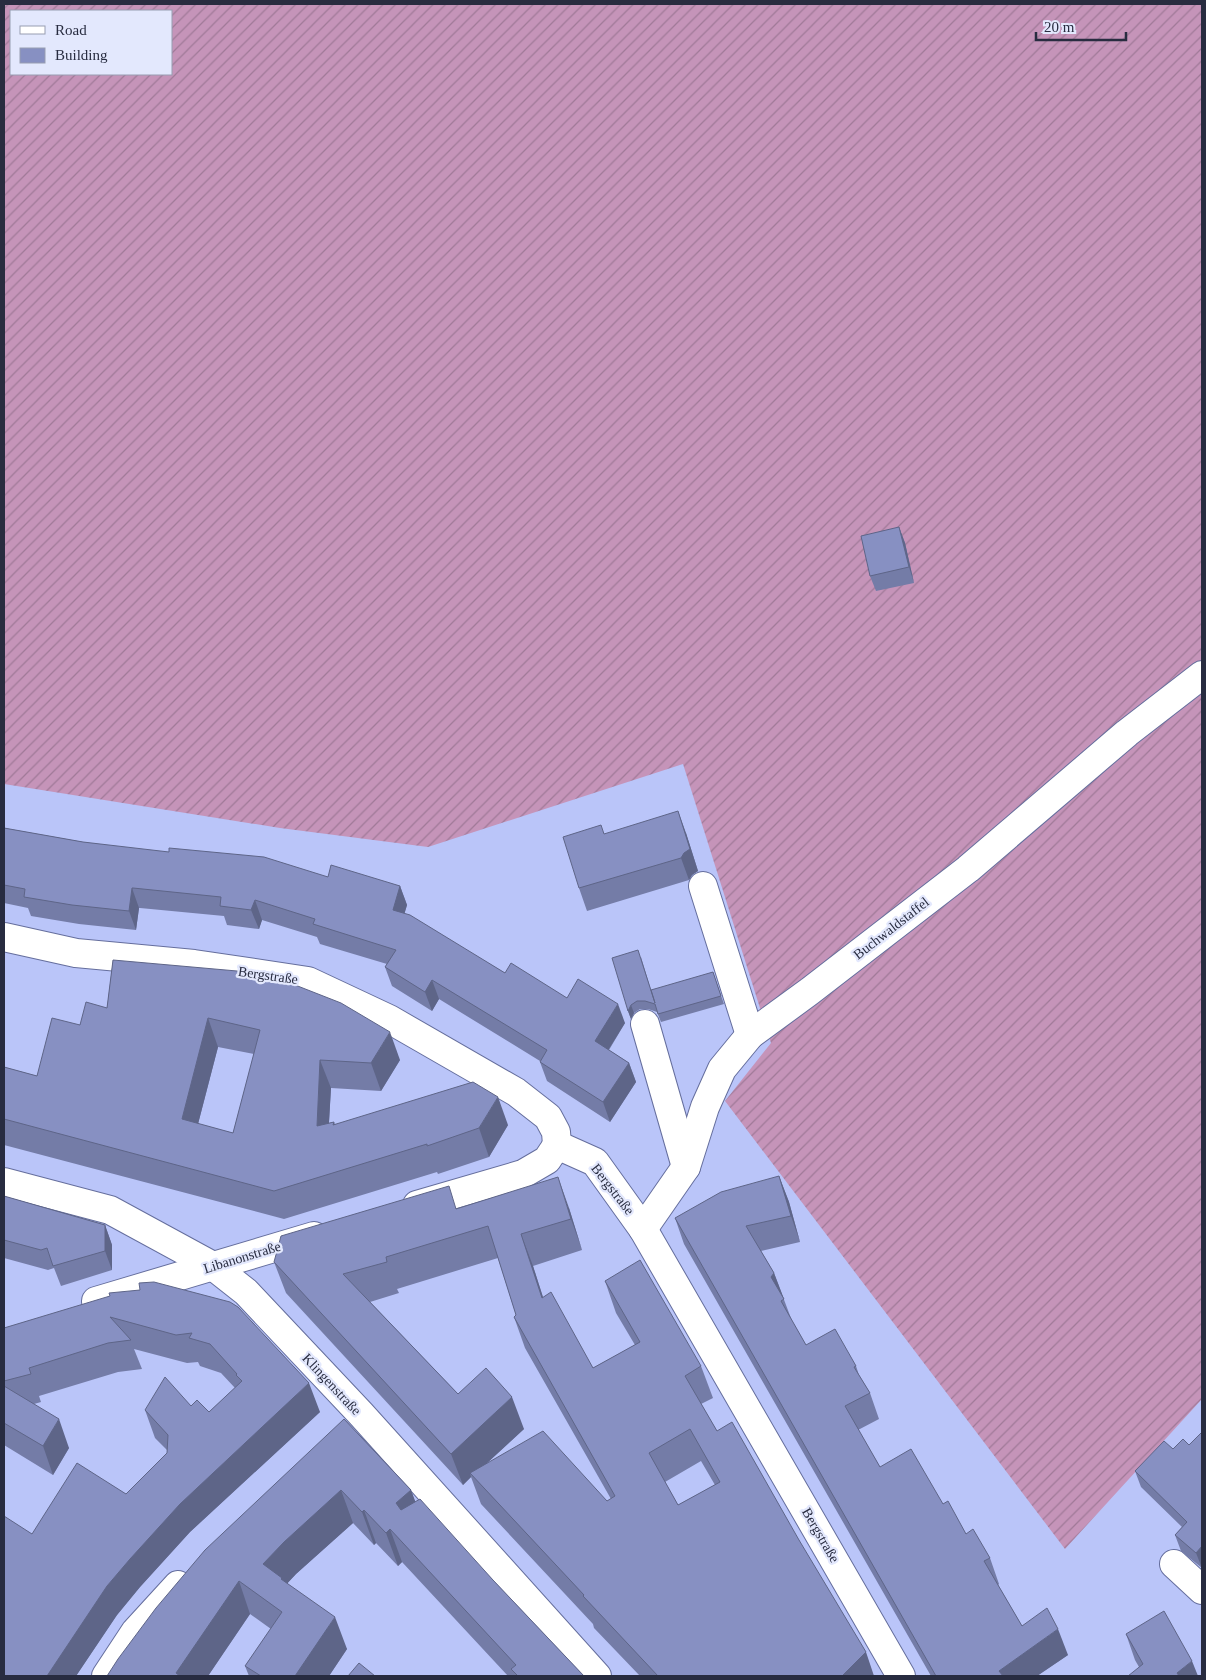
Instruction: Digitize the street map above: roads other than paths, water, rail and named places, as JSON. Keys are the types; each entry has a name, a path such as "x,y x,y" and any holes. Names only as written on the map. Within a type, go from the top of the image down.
{"street":[{"name":"Buchwaldstaffel","path":"643,1229 686,1167 705,1107 722,1069 750,1035 968,869 1127,732 1202,675"},
{"path":"703,886 750,1035"},
{"name":"Bergstraße","path":"4,938 76,953 194,964 308,981 389,1019 516,1092 548,1117 556,1132 557,1145 595,1162 643,1229 901,1676"},
{"path":"645,1024 686,1167"},
{"path":"392,1213 523,1174 547,1160 557,1145"},
{"name":"Klingenstraße","path":"4,1182 110,1210 213,1266 246,1292 353,1421 598,1676"},
{"name":"Libanonstraße","path":"70,1309 336,1230"},
{"path":"1174,1564 1202,1590"},
{"path":"106,1676 135,1632 194,1568"}]}
